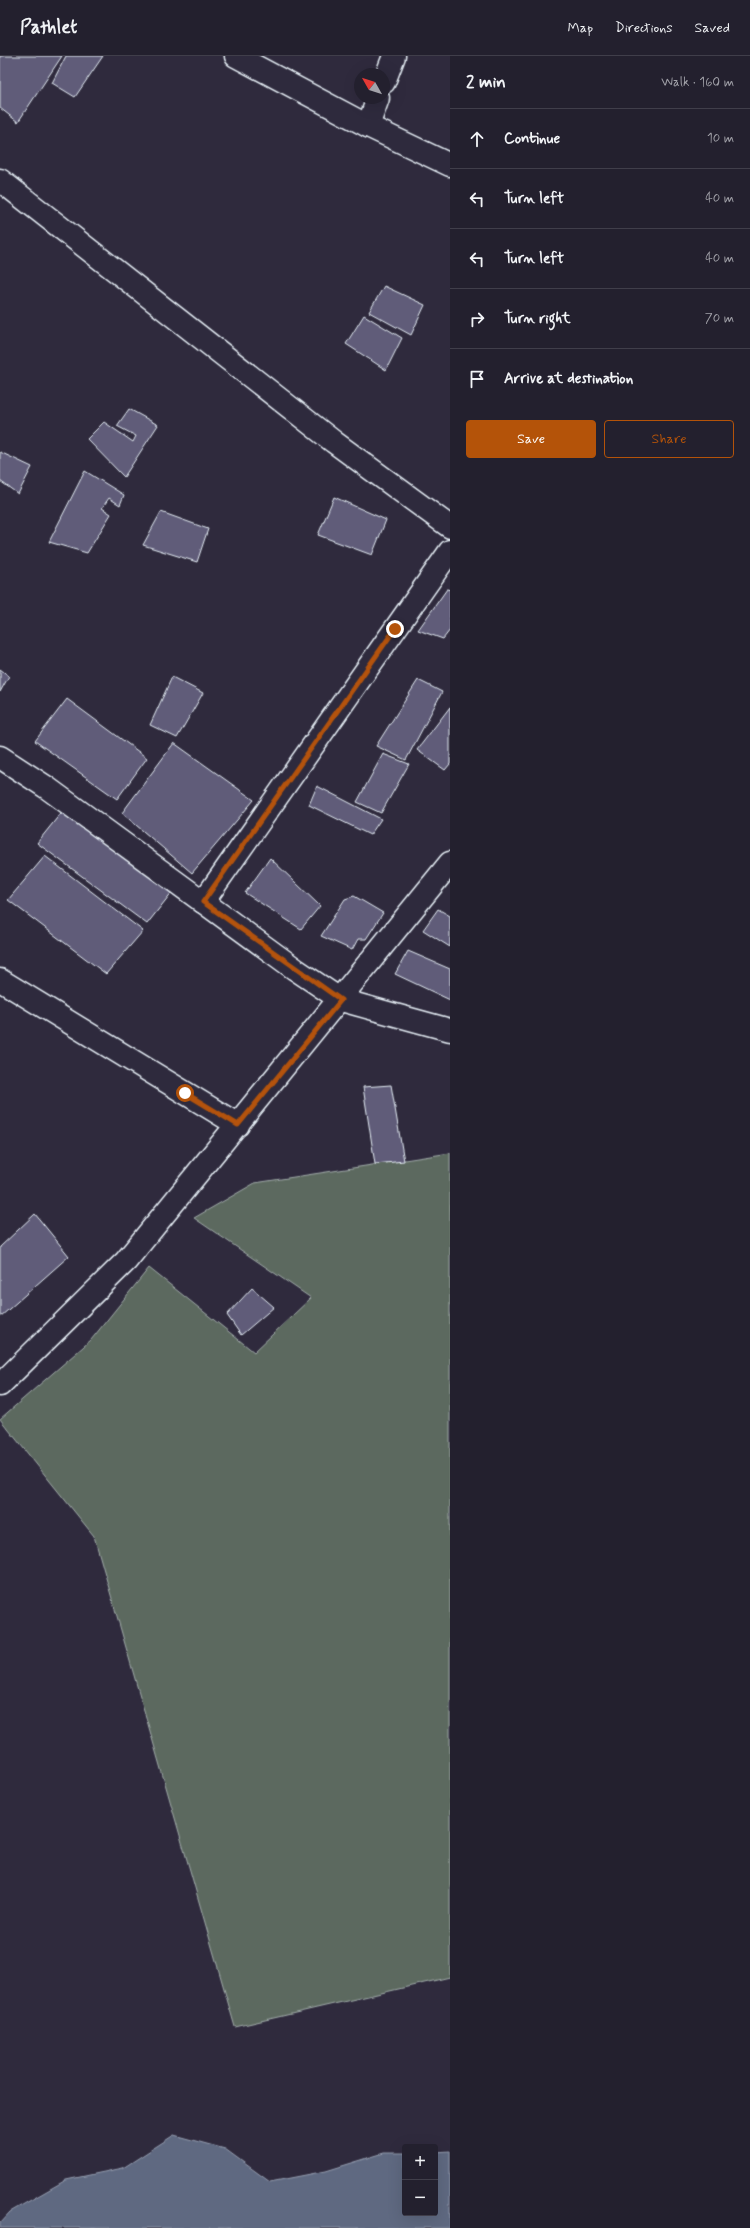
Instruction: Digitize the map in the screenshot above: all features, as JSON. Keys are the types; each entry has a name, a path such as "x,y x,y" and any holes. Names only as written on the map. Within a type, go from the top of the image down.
{"street":[{"path":"236,56 368,126 450,165"},
{"path":"389,68 394,56"},
{"path":"368,126 376,104"},
{"path":"0,180 334,442 450,526"},
{"path":"203,902 450,551"},
{"path":"0,756 341,1000 450,1030"},
{"path":"0,1384 126,1260 341,1000 450,863"},
{"path":"0,980 238,1125"}],"green space":[{"path":"450,1153 450,1977 235,2027 94,1536 0,1419 91,1340 149,1268 254,1352 311,1298 194,1218 255,1183"}],"water":[{"path":"174,2135 225,2149 270,2182 326,2171 384,2153 402,2153 402,2216 438,2216 438,2152 450,2151 450,2228 0,2228 0,2223 10,2212 66,2180 123,2168"}],"building":[{"path":"0,56 62,56 18,122 0,108"},
{"path":"66,56 103,56 75,97 52,83"},
{"path":"384,286 425,305 411,335 369,312"},
{"path":"364,315 402,338 386,370 346,344"},
{"path":"129,409 158,425 124,477 87,439 104,422 133,442 136,436 117,426"},
{"path":"0,452 32,467 18,494 0,481"},
{"path":"85,471 124,495 120,505 109,498 102,508 111,514 87,553 49,542"},
{"path":"334,497 386,520 372,555 318,535"},
{"path":"161,512 208,529 197,562 143,545"},
{"path":"447,589 450,590 450,630 443,639 418,630"},
{"path":"0,669 9,676 0,692"},
{"path":"172,677 203,693 177,738 150,725"},
{"path":"418,680 442,692 406,760 376,746"},
{"path":"67,699 147,758 117,799 35,741"},
{"path":"450,707 450,764 445,770 417,750"},
{"path":"174,743 254,800 192,873 122,813"},
{"path":"383,754 409,764 381,813 357,802"},
{"path":"317,786 381,819 370,835 309,805"},
{"path":"65,808 176,887 147,924 37,843"},
{"path":"45,856 143,931 106,974 8,900"},
{"path":"270,858 320,906 301,929 245,893"},
{"path":"354,896 383,913 366,939 358,939 352,950 321,936 345,899"},
{"path":"438,909 450,916 450,947 423,930"},
{"path":"408,951 450,969 450,1000 395,974"},
{"path":"391,1085 404,1161 375,1164 363,1087"},
{"path":"35,1214 69,1256 0,1317 0,1247"},
{"path":"252,1288 274,1307 241,1335 227,1315"}],"route":[{"path":"185,1093 238,1125 341,1000 295,969 203,902 395,629"}]}
